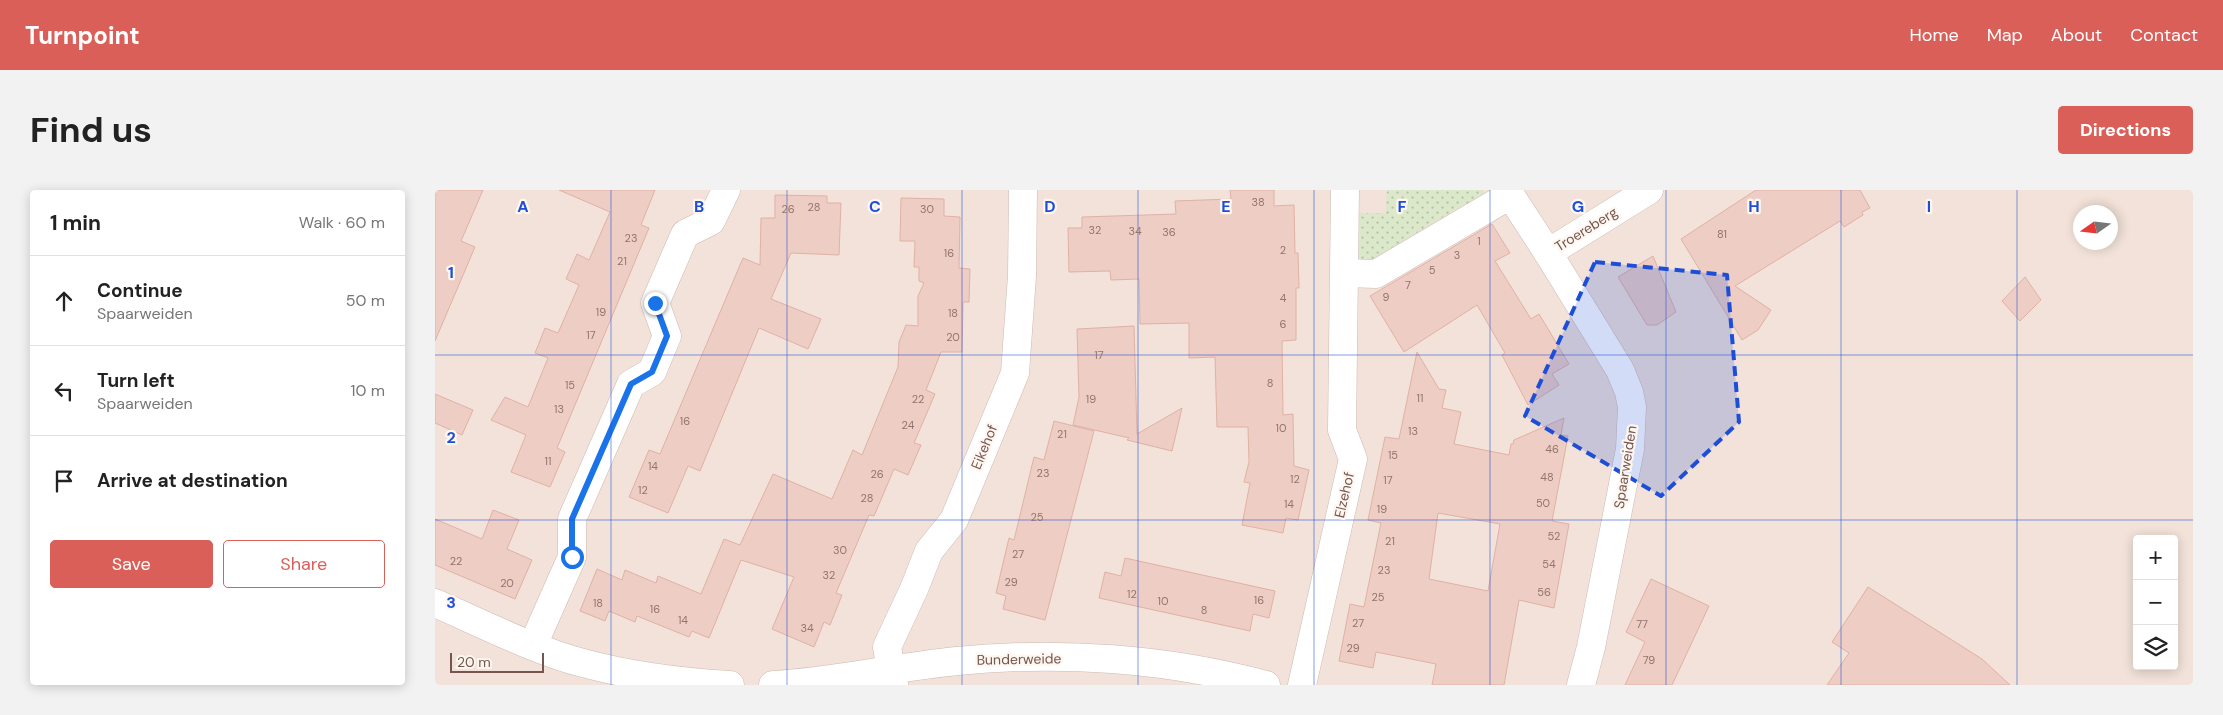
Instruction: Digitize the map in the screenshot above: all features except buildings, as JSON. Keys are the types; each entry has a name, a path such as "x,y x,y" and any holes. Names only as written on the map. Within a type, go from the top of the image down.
{"street":[{"path":"533,645 572,557 572,519 631,384 652,372 667,336 655,303 685,234 711,221 726,190"},
{"name":"Eikehof","path":"892,677 887,647 929,551 954,520 1015,373 1022,276 1023,190"},
{"name":"Elzehof","path":"1302,685 1353,459 1342,430 1345,190"},
{"name":"Troereberg","path":"1548,253 1649,190"},
{"path":"1345,273 1376,274 1509,192"},
{"name":"Spaarweiden","path":"1509,192 1620,370 1629,392 1632,407 1630,448 1591,647 1581,685"},
{"path":"435,603 533,645 581,663 630,674 690,683 730,685"},
{"name":"Bunderweide","path":"773,685 892,677 958,660 1023,658 1128,660 1203,671 1266,685"}],"highlighted area":[{"path":"1595,262 1727,275 1739,422 1661,496 1525,416"}],"shaded area":[{"path":"435,190 2193,190 2193,685 435,685"}],"green space":[{"path":"1387,190 1482,190 1487,198 1478,206 1465,204 1380,255 1376,266 1358,267 1359,213 1386,213"}],"route":[{"path":"572,557 572,519 631,384 652,372 667,336 655,303"}]}
